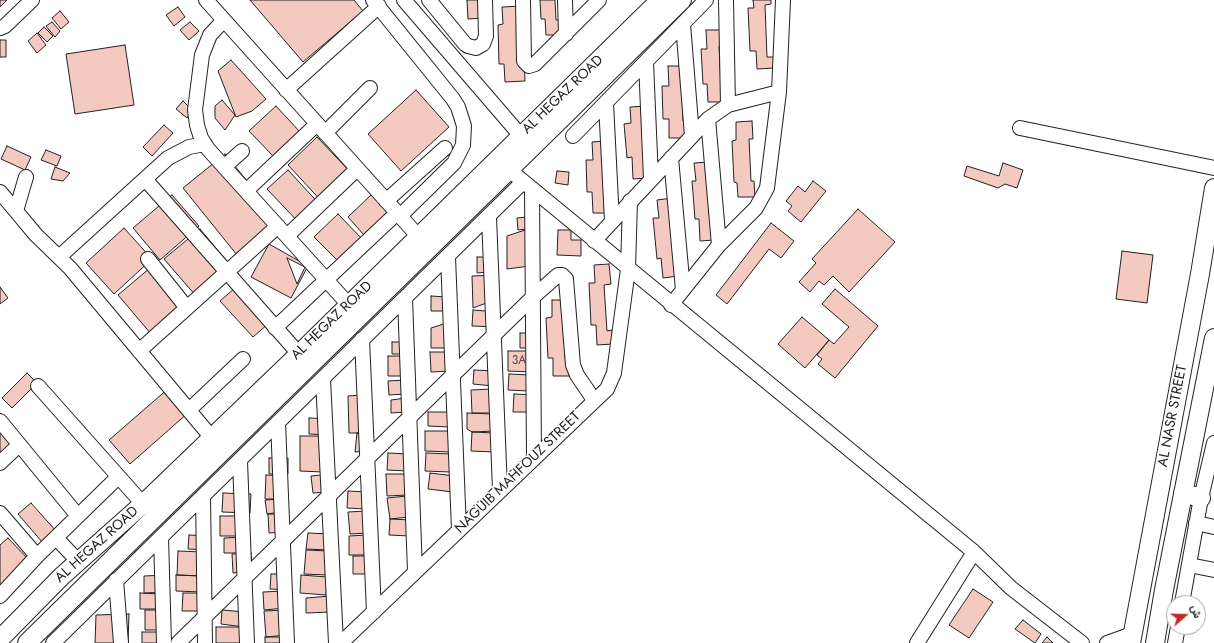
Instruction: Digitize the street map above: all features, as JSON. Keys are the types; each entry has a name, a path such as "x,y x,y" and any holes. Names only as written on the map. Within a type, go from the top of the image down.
{"main road":[{"name":"AL HEGAZ ROAD","path":"0,639 62,576 143,504 299,354 660,0"},
{"name":"AL HEGAZ ROAD","path":"27,643 508,169 682,0"},
{"name":"AL NASR STREET","path":"1131,638 1207,274 1214,188"},
{"name":"AL NASR STREET","path":"1155,643 1183,493 1207,411 1214,338"},
{"path":"1183,493 1201,498"},
{"path":"106,536 105,544 107,547 116,551 121,550"},
{"path":"62,576 74,574 79,580 81,590"}],"street":[{"path":"0,28 5,26 32,0"},
{"path":"206,0 418,236"},
{"path":"404,0 521,136"},
{"path":"429,0 465,44 476,48 483,44 485,40 485,0"},
{"path":"523,0 524,61 527,66 533,66 600,0"},
{"path":"565,0 566,34"},
{"path":"574,136 706,0"},
{"path":"726,0 728,105"},
{"path":"671,305 719,246 756,208 767,188 779,92 784,0"},
{"path":"275,328 454,163 463,145 464,126 458,107 453,99 376,3 286,90"},
{"path":"224,20 215,29 207,41 201,62 195,118 199,132 205,144 224,167 349,305"},
{"path":"683,24 692,136"},
{"path":"646,62 651,179"},
{"path":"246,191 370,88"},
{"path":"594,241 708,119 728,105 779,92"},
{"path":"606,103 612,221"},
{"path":"708,119 719,246"},
{"path":"1020,128 1214,168"},
{"path":"59,257 175,153 189,147 205,144"},
{"path":"386,201 445,148"},
{"path":"224,167 242,151"},
{"path":"671,158 683,290"},
{"path":"139,351 226,272 282,231 358,169"},
{"path":"508,169 671,305 974,552 1011,588 1082,643"},
{"path":"16,211 26,177"},
{"path":"145,179 299,354"},
{"path":"53,643 448,256 489,217 528,186"},
{"path":"528,186 533,297 534,457"},
{"path":"2,199 16,211 36,235 59,257 212,438"},
{"name":"NAGUIB MAHFOUZ STREET","path":"341,643 607,388 614,373 628,269 630,201"},
{"path":"489,217 500,490"},
{"path":"448,256 458,530"},
{"path":"148,259 187,308"},
{"path":"178,643 556,275 562,275 565,278 573,365 577,375 594,400"},
{"path":"405,298 415,572"},
{"path":"362,339 374,612"},
{"path":"189,410 244,359"},
{"path":"323,379 336,643"},
{"path":"38,386 143,504"},
{"path":"0,421 78,516"},
{"path":"278,422 287,643"},
{"path":"0,462 19,445"},
{"path":"1183,595 1201,498 1211,467 1214,445"},
{"path":"240,461 247,643"},
{"path":"0,596 37,556 118,477"},
{"path":"203,496 205,643"},
{"path":"0,513 37,556"},
{"path":"1196,523 1214,526"},
{"path":"161,537 164,643"},
{"path":"56,538 79,562"},
{"path":"916,643 974,552"},
{"path":"1189,565 1214,570"},
{"path":"116,580 121,643"},
{"path":"1107,643 1131,638"}],"building":[{"path":"0,0 7,0 0,7"},
{"path":"250,0 354,0 363,11 303,62"},
{"path":"467,0 482,0 483,18 468,19"},
{"path":"540,0 555,0 556,20 559,20 559,35 546,35 545,19 541,19"},
{"path":"753,0 771,0 771,4 765,5 767,57 774,57 774,68 757,69 756,51 750,51 748,8 754,8"},
{"path":"522,6 525,81 505,82 504,64 499,64 498,25 503,24 502,7"},
{"path":"178,7 185,17 174,26 166,15"},
{"path":"60,11 69,22 61,29 52,18"},
{"path":"52,22 60,31 55,37 46,26"},
{"path":"190,22 199,31 189,40 180,30"},
{"path":"44,27 53,36 47,42 38,33"},
{"path":"706,30 723,30 723,46 719,46 721,85 726,102 708,102 707,84 703,84 701,49 707,49"},
{"path":"37,33 46,45 37,53 28,41"},
{"path":"0,40 6,40 6,57 0,57"},
{"path":"125,45 134,105 75,114 66,54"},
{"path":"231,60 266,99 252,111 236,117 218,71"},
{"path":"668,66 685,66 682,82 683,121 687,121 687,138 669,138 669,119 663,119 662,86 669,86"},
{"path":"416,90 449,127 401,171 368,134"},
{"path":"222,100 235,115 225,130 215,118 215,106"},
{"path":"183,101 192,110 187,118 176,109"},
{"path":"276,106 300,132 274,157 249,131"},
{"path":"646,106 647,178 633,179 632,157 627,158 624,124 631,123 630,107"},
{"path":"752,121 753,139 749,139 751,181 754,181 755,197 738,197 737,183 734,182 732,141 736,140 736,122"},
{"path":"164,125 173,133 152,156 143,147"},
{"path":"317,137 355,177 325,205 288,165"},
{"path":"605,141 610,213 593,213 592,192 587,192 586,160 593,160 592,142"},
{"path":"7,146 31,157 25,170 1,159"},
{"path":"46,150 61,156 57,166 41,160"},
{"path":"225,154 279,220 237,255 183,188"},
{"path":"709,162 714,240 700,241 699,219 695,219 692,181 696,181 694,163"},
{"path":"1003,163 1023,170 1017,188 1005,184 998,188 964,176 967,166 999,176"},
{"path":"55,167 70,173 63,181 51,179"},
{"path":"288,170 323,208 303,227 267,189"},
{"path":"557,171 569,172 568,185 555,183"},
{"path":"813,181 826,191 801,222 788,211 792,206 786,201 798,186 805,192"},
{"path":"372,194 397,221 372,244 348,217"},
{"path":"172,195 199,226 160,260 133,228"},
{"path":"673,198 679,276 663,278 661,258 657,259 653,218 659,218 657,200"},
{"path":"858,209 895,242 849,292 833,276 824,285 819,281 810,292 799,282 816,263 812,259"},
{"path":"338,214 364,241 341,264 314,237"},
{"path":"527,217 528,229 518,230 517,218"},
{"path":"771,223 794,241 781,258 769,249 727,304 716,295"},
{"path":"124,228 152,259 114,294 86,263"},
{"path":"200,229 231,266 196,296 164,259"},
{"path":"528,229 530,266 507,269 507,236"},
{"path":"558,230 571,230 571,240 581,240 581,256 557,255"},
{"path":"269,244 308,266 291,298 251,277"},
{"path":"1122,251 1153,255 1147,303 1116,299"},
{"path":"477,257 487,257 489,272 477,273"},
{"path":"287,258 305,267 297,284"},
{"path":"609,264 611,284 604,285 607,331 612,330 613,344 597,345 596,325 591,325 589,283 595,283 594,265"},
{"path":"150,268 184,307 152,335 118,295"},
{"path":"496,275 497,299 473,308 472,276"},
{"path":"0,287 8,298 0,304"},
{"path":"235,288 268,324 253,337 220,301"},
{"path":"835,289 878,326 835,378 818,364 822,359 817,355 829,340 834,344 849,327 822,304"},
{"path":"431,296 447,297 446,311 431,311"},
{"path":"552,300 566,300 563,315 565,358 568,358 569,376 553,376 553,358 548,358 546,318 552,317"},
{"path":"473,310 498,312 497,327 472,326"},
{"path":"802,317 829,340 805,368 778,344"},
{"path":"447,323 448,348 431,348 431,328"},
{"path":"520,333 539,333 539,348 520,348"},
{"path":"392,342 405,342 405,354 392,354"},
{"path":"508,351 531,351 531,372 508,371"},
{"path":"430,352 450,352 451,371 431,372"},
{"path":"388,356 404,356 404,376 388,376"},
{"path":"474,370 494,371 493,386 473,384"},
{"path":"27,373 37,383 12,408 2,398"},
{"path":"509,374 530,375 529,391 508,390"},
{"path":"405,380 405,394 389,395 388,381"},
{"path":"169,388 189,412 130,464 109,440"},
{"path":"492,389 492,413 472,413 471,390"},
{"path":"514,394 537,395 537,412 513,412"},
{"path":"362,395 364,431 349,433 348,396"},
{"path":"406,398 405,412 391,413 391,400"},
{"path":"428,412 451,412 450,427 428,426"},
{"path":"467,413 493,414 495,431 472,432 467,429"},
{"path":"309,418 331,419 331,435 309,434"},
{"path":"0,425 15,443 0,456"},
{"path":"425,431 451,431 450,452 425,451"},
{"path":"472,432 495,433 494,452 471,451"},
{"path":"357,433 364,435 365,451 355,452"},
{"path":"300,436 324,436 323,472 300,471"},
{"path":"388,453 408,454 407,471 387,470"},
{"path":"426,453 451,454 450,472 425,471"},
{"path":"269,458 288,458 288,474 269,474"},
{"path":"430,473 455,476 453,492 428,489"},
{"path":"330,474 331,492 313,493 311,476"},
{"path":"386,474 406,474 407,495 387,496"},
{"path":"266,475 286,476 280,499 265,499"},
{"path":"348,491 367,492 366,509 347,508"},
{"path":"223,493 251,494 250,513 222,512"},
{"path":"407,496 409,517 390,519 387,498"},
{"path":"280,499 281,512 267,514 265,500"},
{"path":"31,503 56,531 43,543 18,514"},
{"path":"367,511 368,533 350,534 348,512"},
{"path":"268,514 287,514 287,532 269,533"},
{"path":"220,516 245,516 245,536 220,536"},
{"path":"390,519 411,520 410,536 389,535"},
{"path":"308,533 330,534 329,550 306,549"},
{"path":"189,535 209,536 209,550 188,549"},
{"path":"367,535 368,555 349,555 349,536"},
{"path":"245,537 245,553 224,553 224,538"},
{"path":"8,538 30,561 0,588 0,545"},
{"path":"306,550 328,551 327,575 304,574"},
{"path":"178,551 203,552 202,576 177,575"},
{"path":"251,553 252,571 233,573 232,554"},
{"path":"353,556 369,556 370,574 353,574"},
{"path":"271,574 290,574 290,590 270,589"},
{"path":"167,575 168,592 144,593 144,576"},
{"path":"176,575 203,576 202,592 176,591"},
{"path":"301,575 327,577 326,595 300,593"},
{"path":"973,589 993,602 969,638 949,625"},
{"path":"284,591 285,608 264,610 263,592"},
{"path":"140,593 160,594 160,609 140,609"},
{"path":"183,593 203,593 203,611 182,611"},
{"path":"330,596 331,612 306,613 306,598"},
{"path":"145,610 161,610 161,630 145,630"},
{"path":"222,610 245,612 244,627 221,624"},
{"path":"284,610 286,635 266,637 264,611"},
{"path":"129,614 128,643 95,643 96,615"},
{"path":"1023,620 1041,634 1035,643 1015,629"},
{"path":"216,627 244,627 244,643 216,643"},
{"path":"142,632 162,632 162,643 142,643"},
{"path":"265,637 286,637 286,643 265,643"},
{"path":"1047,637 1053,643 1042,643"}]}
